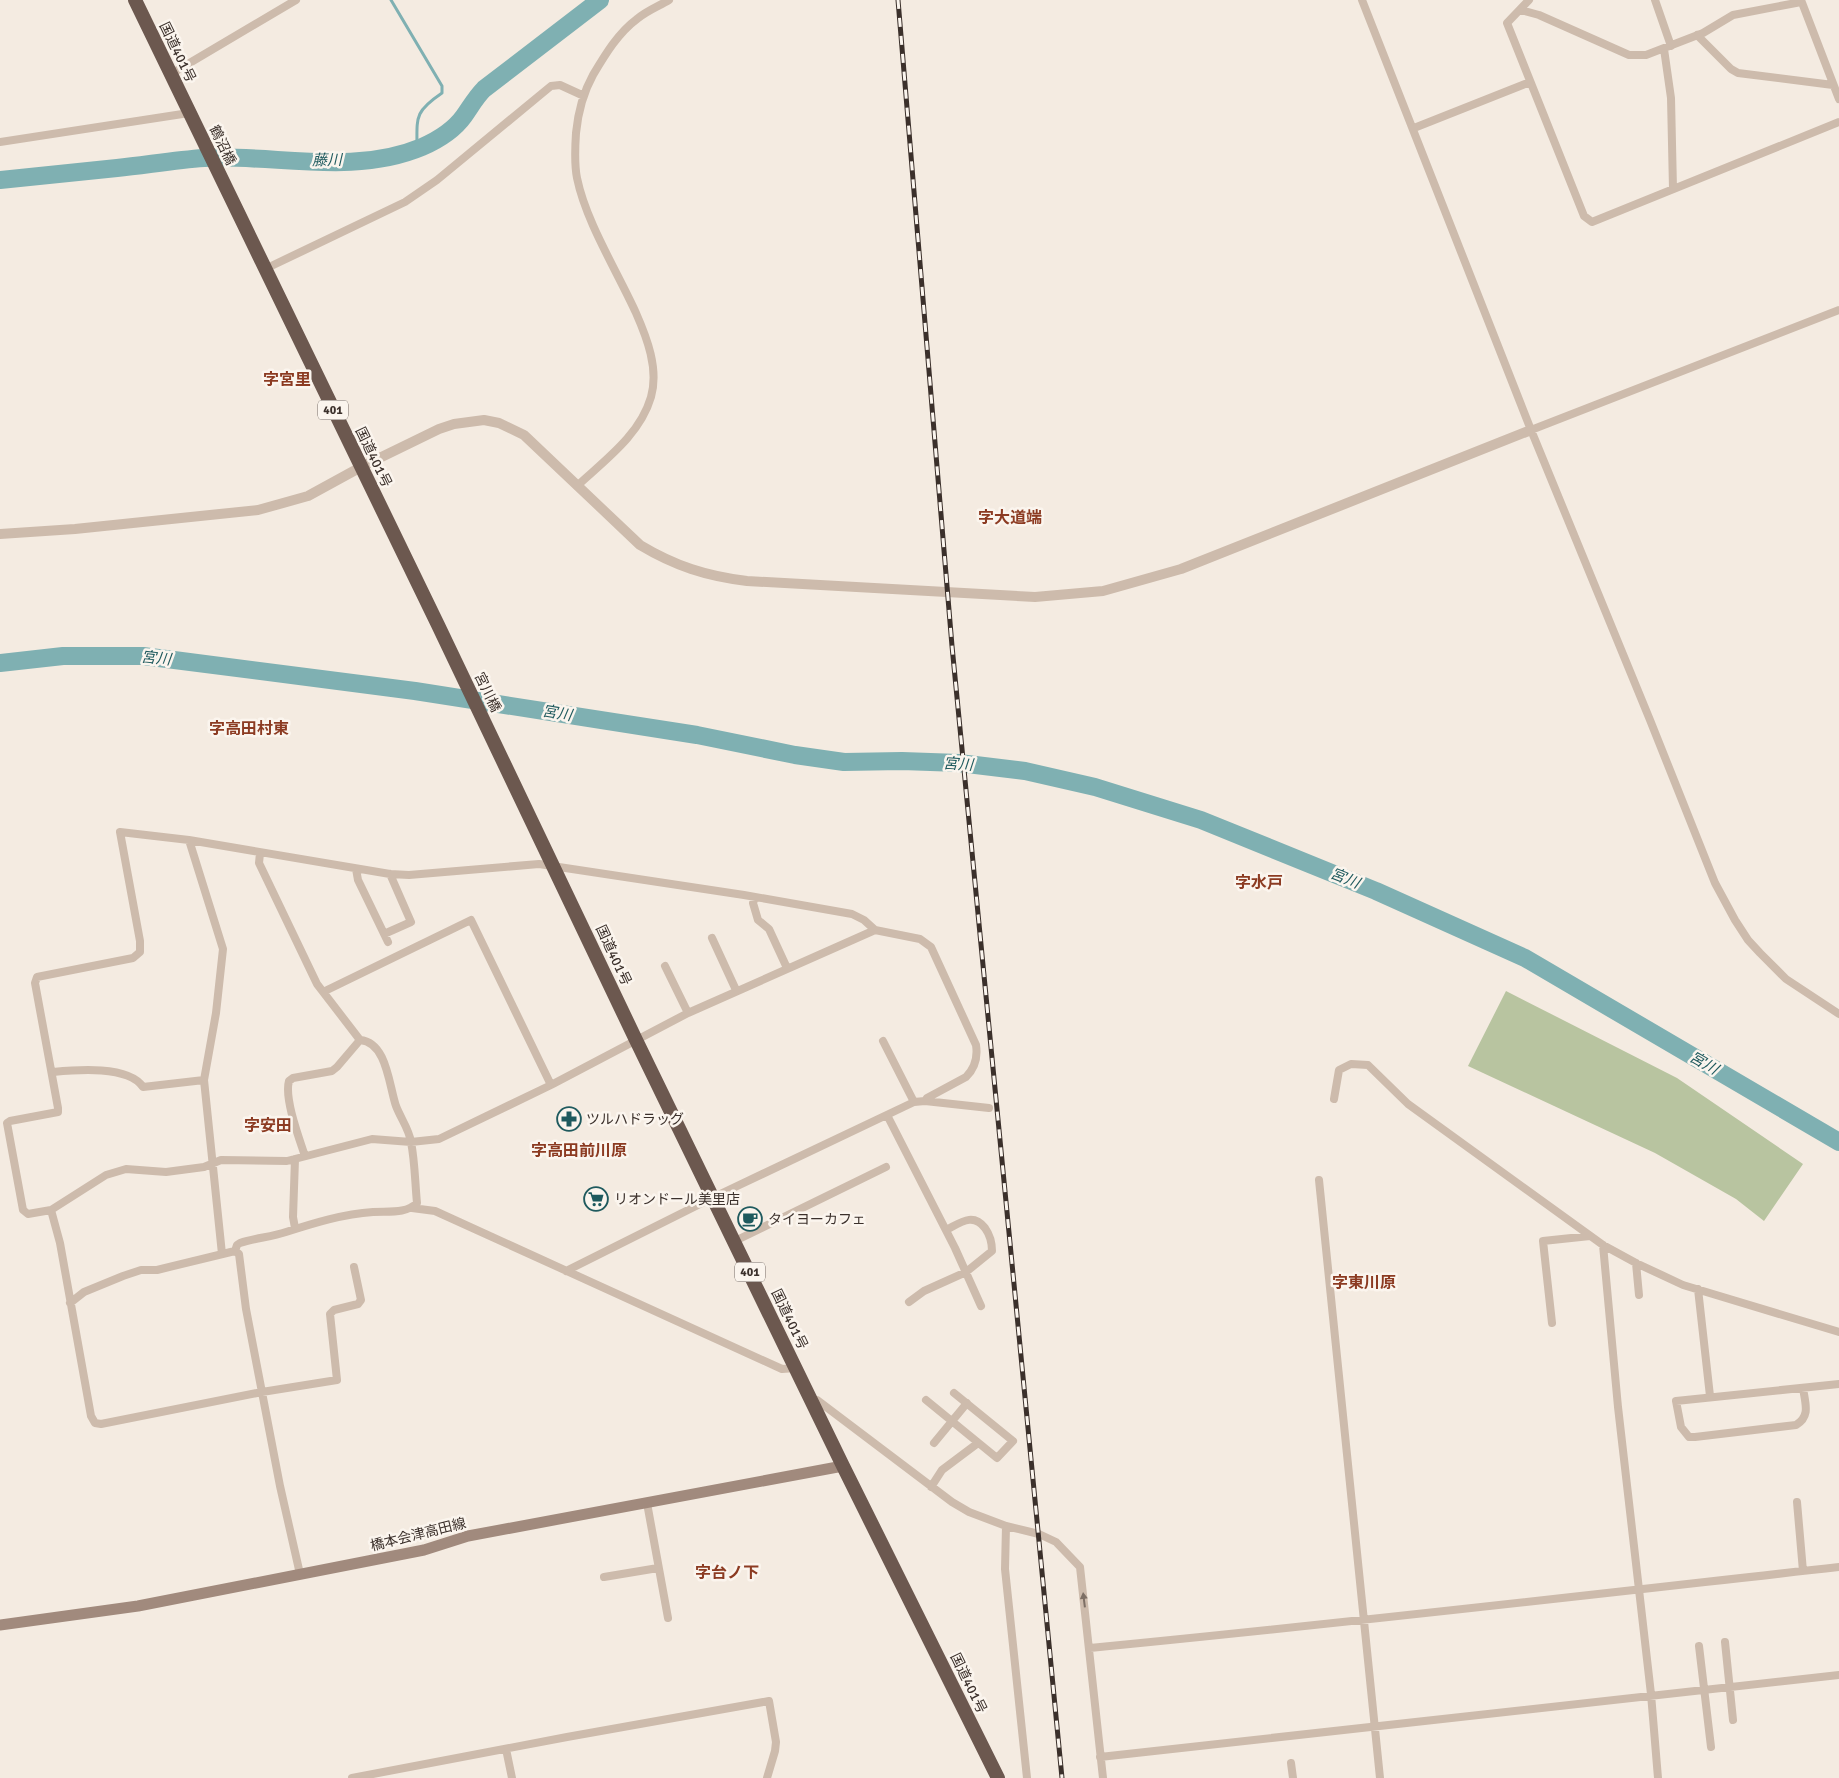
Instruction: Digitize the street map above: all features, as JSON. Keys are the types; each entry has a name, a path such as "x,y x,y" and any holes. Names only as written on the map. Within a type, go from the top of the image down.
{"highway":[{"name":"国道401号","path":"135,0 190,115"},
{"name":"鶴沼橋","path":"190,115 225,186"},
{"name":"国道401号","path":"225,186 442,633"},
{"name":"宮川橋","path":"442,633 506,765"},
{"name":"国道401号","path":"506,765 636,1040 843,1466 998,1778"}],"main road":[{"name":"橋本会津高田線","path":"0,1625 138,1606 424,1550 468,1536 843,1466"}],"street":[{"path":"171,74 296,0"},
{"path":"577,486 636,430 651,396 653,379 648,341 587,212 577,179 575,144 578,118 586,87 618,37 637,18 670,0"},
{"path":"1362,0 1414,128 1531,430 1715,883 1726,905 1748,940 1786,979 1839,1014"},
{"path":"1529,0 1507,23 1584,216 1592,222 1839,122"},
{"path":"1655,0 1667,48 1671,98 1673,190"},
{"path":"1521,10 1629,55 1646,55 1698,35 1733,15 1801,1 1839,99"},
{"path":"1698,35 1731,69 1738,73 1834,85"},
{"path":"1414,128 1530,82"},
{"path":"265,269 412,198 437,180 551,86 560,85 584,96"},
{"path":"0,142 190,115"},
{"path":"0,534 76,529 258,510 308,496 361,466 439,429 454,424 484,420 499,423 524,435 640,546 693,571 747,581 1034,596 1103,591 1181,570 1531,430 1839,310"},
{"path":"875,930 736,990 688,1013 551,1085 439,1139 411,1142 372,1139 287,1161 221,1160 204,1167 166,1172 126,1169 106,1175 51,1210 28,1214 22,1210 8,1123 10,1121 58,1112 35,982 37,977 133,958 140,952 140,942 120,832 189,840 390,874 409,875 539,864 852,914 864,920 875,930 920,939 931,947 976,1045 978,1054 966,1078 927,1098 925,1101"},
{"path":"189,840 223,949 216,1014 204,1080 222,1254"},
{"path":"260,853 259,863 313,976 360,1040 372,1044 383,1059 396,1106 411,1142 417,1203 412,1208"},
{"path":"356,869 358,880 388,942"},
{"path":"384,934 411,922 390,874"},
{"path":"755,897 753,903 758,920 768,929 786,968"},
{"path":"323,992 472,920 551,1085"},
{"path":"712,938 736,990"},
{"path":"665,966 688,1013"},
{"path":"305,1156 292,1112 288,1091 289,1081 293,1078 332,1071 360,1040"},
{"path":"883,1041 914,1102"},
{"path":"1334,1099 1340,1070 1351,1064 1368,1065 1408,1104 1590,1236 1636,1263 1683,1285 1839,1332"},
{"path":"52,1072 96,1070 132,1077 143,1087 204,1080"},
{"path":"566,1270 914,1102 925,1101 989,1108"},
{"path":"887,1115 946,1230 981,1306"},
{"path":"295,1159 293,1217 295,1228"},
{"path":"735,1242 886,1167"},
{"path":"1319,1180 1380,1778"},
{"path":"235,1251 240,1243 339,1217 369,1212 403,1211 412,1208 435,1211 782,1370 796,1368"},
{"path":"51,1210 60,1243 91,1416 95,1423 101,1424 262,1392 336,1380 330,1314 334,1310 358,1304 360,1300 354,1267"},
{"path":"909,1302 924,1291 966,1272 992,1251 992,1242 979,1221 974,1219 962,1222 946,1230"},
{"path":"1552,1323 1542,1241 1590,1236"},
{"path":"1603,1244 1618,1407 1640,1589 1658,1778"},
{"path":"70,1303 84,1292 141,1270 157,1270 235,1251"},
{"path":"235,1251 238,1254 246,1309 280,1486 300,1574"},
{"path":"1636,1263 1639,1294"},
{"path":"1698,1289 1710,1396"},
{"path":"1803,1388 1806,1415 1796,1425 1689,1437 1681,1427 1676,1401 1839,1384"},
{"path":"926,1400 997,1458 1013,1441 954,1393"},
{"path":"812,1400 817,1400 931,1487 969,1512 1006,1526 1039,1534 1056,1542 1080,1567 1103,1778"},
{"path":"934,1443 966,1403"},
{"path":"931,1487 942,1470 978,1443"},
{"path":"1797,1502 1804,1571"},
{"path":"647,1503 668,1618"},
{"path":"1006,1526 1005,1569 1027,1778"},
{"path":"1090,1648 1230,1635 1839,1567"},
{"path":"604,1577 658,1568"},
{"path":"1725,1642 1733,1720"},
{"path":"1698,1646 1711,1747"},
{"path":"1100,1756 1651,1694 1839,1675"},
{"path":"352,1778 769,1701 776,1742 767,1778"},
{"path":"506,1749 512,1778"},
{"path":"1291,1763 1293,1778"}],"green space":[{"path":"1506,991 1677,1078 1803,1164 1764,1221 1736,1199 1655,1153 1468,1066"}],"waterway":[{"path":"391,0 442,86 442,93 426,105 419,116 417,149"},
{"name":"藤川","path":"0,180 204,158 341,162 396,156 422,147 451,130 484,89 600,0"},
{"name":"宮川","path":"0,663 63,656 143,656 415,691 697,735 795,755 844,762 902,761 959,763 1025,771 1095,787 1201,820 1376,891 1525,958 1839,1142"}],"railway":[{"path":"898,0 952,646 1062,1778"}],"place":[{"name":"ツルハドラッグ","path":"569,1119"},
{"name":"リオンドール美里店","path":"596,1199"},
{"name":"タイヨーカフェ","path":"750,1219"}],"district":[{"name":"字宮里","path":"287,379"},
{"name":"字大道端","path":"1010,517"},
{"name":"字高田村東","path":"249,728"},
{"name":"字水戸","path":"1259,882"},
{"name":"字安田","path":"268,1125"},
{"name":"字高田前川原","path":"579,1150"},
{"name":"字東川原","path":"1364,1282"},
{"name":"字台ノ下","path":"727,1572"}]}
